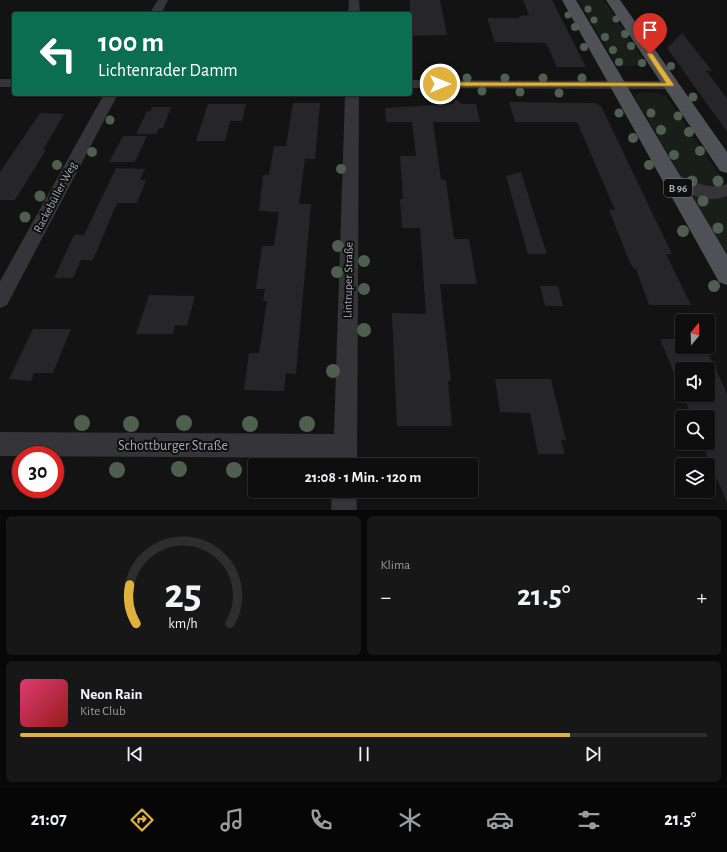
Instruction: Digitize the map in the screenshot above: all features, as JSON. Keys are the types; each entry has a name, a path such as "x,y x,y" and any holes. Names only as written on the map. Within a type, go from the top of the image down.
{"main road":[{"name":"B 96","path":"569,0 727,275"},
{"path":"613,0 727,166"}],"street":[{"path":"156,12 163,0"},
{"path":"354,0 354,12"},
{"path":"0,83 12,83"},
{"path":"412,84 670,85"},
{"name":"Rackebüller Weg","path":"0,299 110,96"},
{"name":"Lintruper Straße","path":"345,455 352,96"},
{"path":"673,180 702,193 721,193 727,190"},
{"name":"Schottburger Straße","path":"0,444 345,455"},
{"path":"344,498 344,510"}],"shaded area":[{"path":"578,0 604,0 647,66 617,66"},
{"path":"658,93 666,96 727,186 727,256 635,97 636,94"}],"building":[{"path":"410,0 440,0 447,35 412,36 412,12 410,12"},
{"path":"523,0 552,0 586,67 557,67 546,43 495,42 487,18 520,18 519,16 529,15"},
{"path":"682,33 712,71 706,71 727,98 727,132 667,48"},
{"path":"456,99 462,104 476,104 480,122 433,122 441,180 446,180 454,239 469,239 477,284 440,284 451,381 448,381 452,426 397,426 392,313 426,314 420,228 402,228 400,199 403,199 400,156 416,156 412,122 386,122 385,108 453,104"},
{"path":"509,102 594,103 601,106 672,254 666,254 691,305 649,305 636,269 634,269 630,263 609,210 615,210 577,122 515,122"},
{"path":"293,103 320,103 315,159 305,159 299,204 311,204 296,374 286,373 284,391 244,390 249,353 259,353 267,301 263,301 265,289 256,289 262,246 274,246 279,212 259,211 263,175 269,175 274,146 286,146"},
{"path":"208,104 246,104 242,121 230,121 225,141 196,141"},
{"path":"152,107 171,107 163,128 159,128 156,134 136,134 147,111 150,112"},
{"path":"40,113 64,114 43,150 46,150 15,200 0,200 0,172"},
{"path":"123,136 147,136 135,162 109,162"},
{"path":"116,168 145,169 140,180 146,180 137,203 117,203 93,260 81,260 73,278 54,278 74,235 84,235"},
{"path":"521,172 547,254 528,254 506,176"},
{"path":"540,286 558,286 563,306 545,306"},
{"path":"149,295 195,296 187,326 175,325 173,334 136,334"},
{"path":"33,329 71,329 53,373 34,373 31,381 9,379"},
{"path":"660,339 675,339 675,354 708,354 712,362 675,362 675,376"},
{"path":"715,368 727,393 727,503 715,474 715,458 708,458 705,450 715,450 715,410 689,410 686,402 715,402"},
{"path":"495,379 551,379 566,440 561,440 565,454 538,454 530,413 500,412"}],"route":[{"path":"440,84 670,85 650,54"}]}
